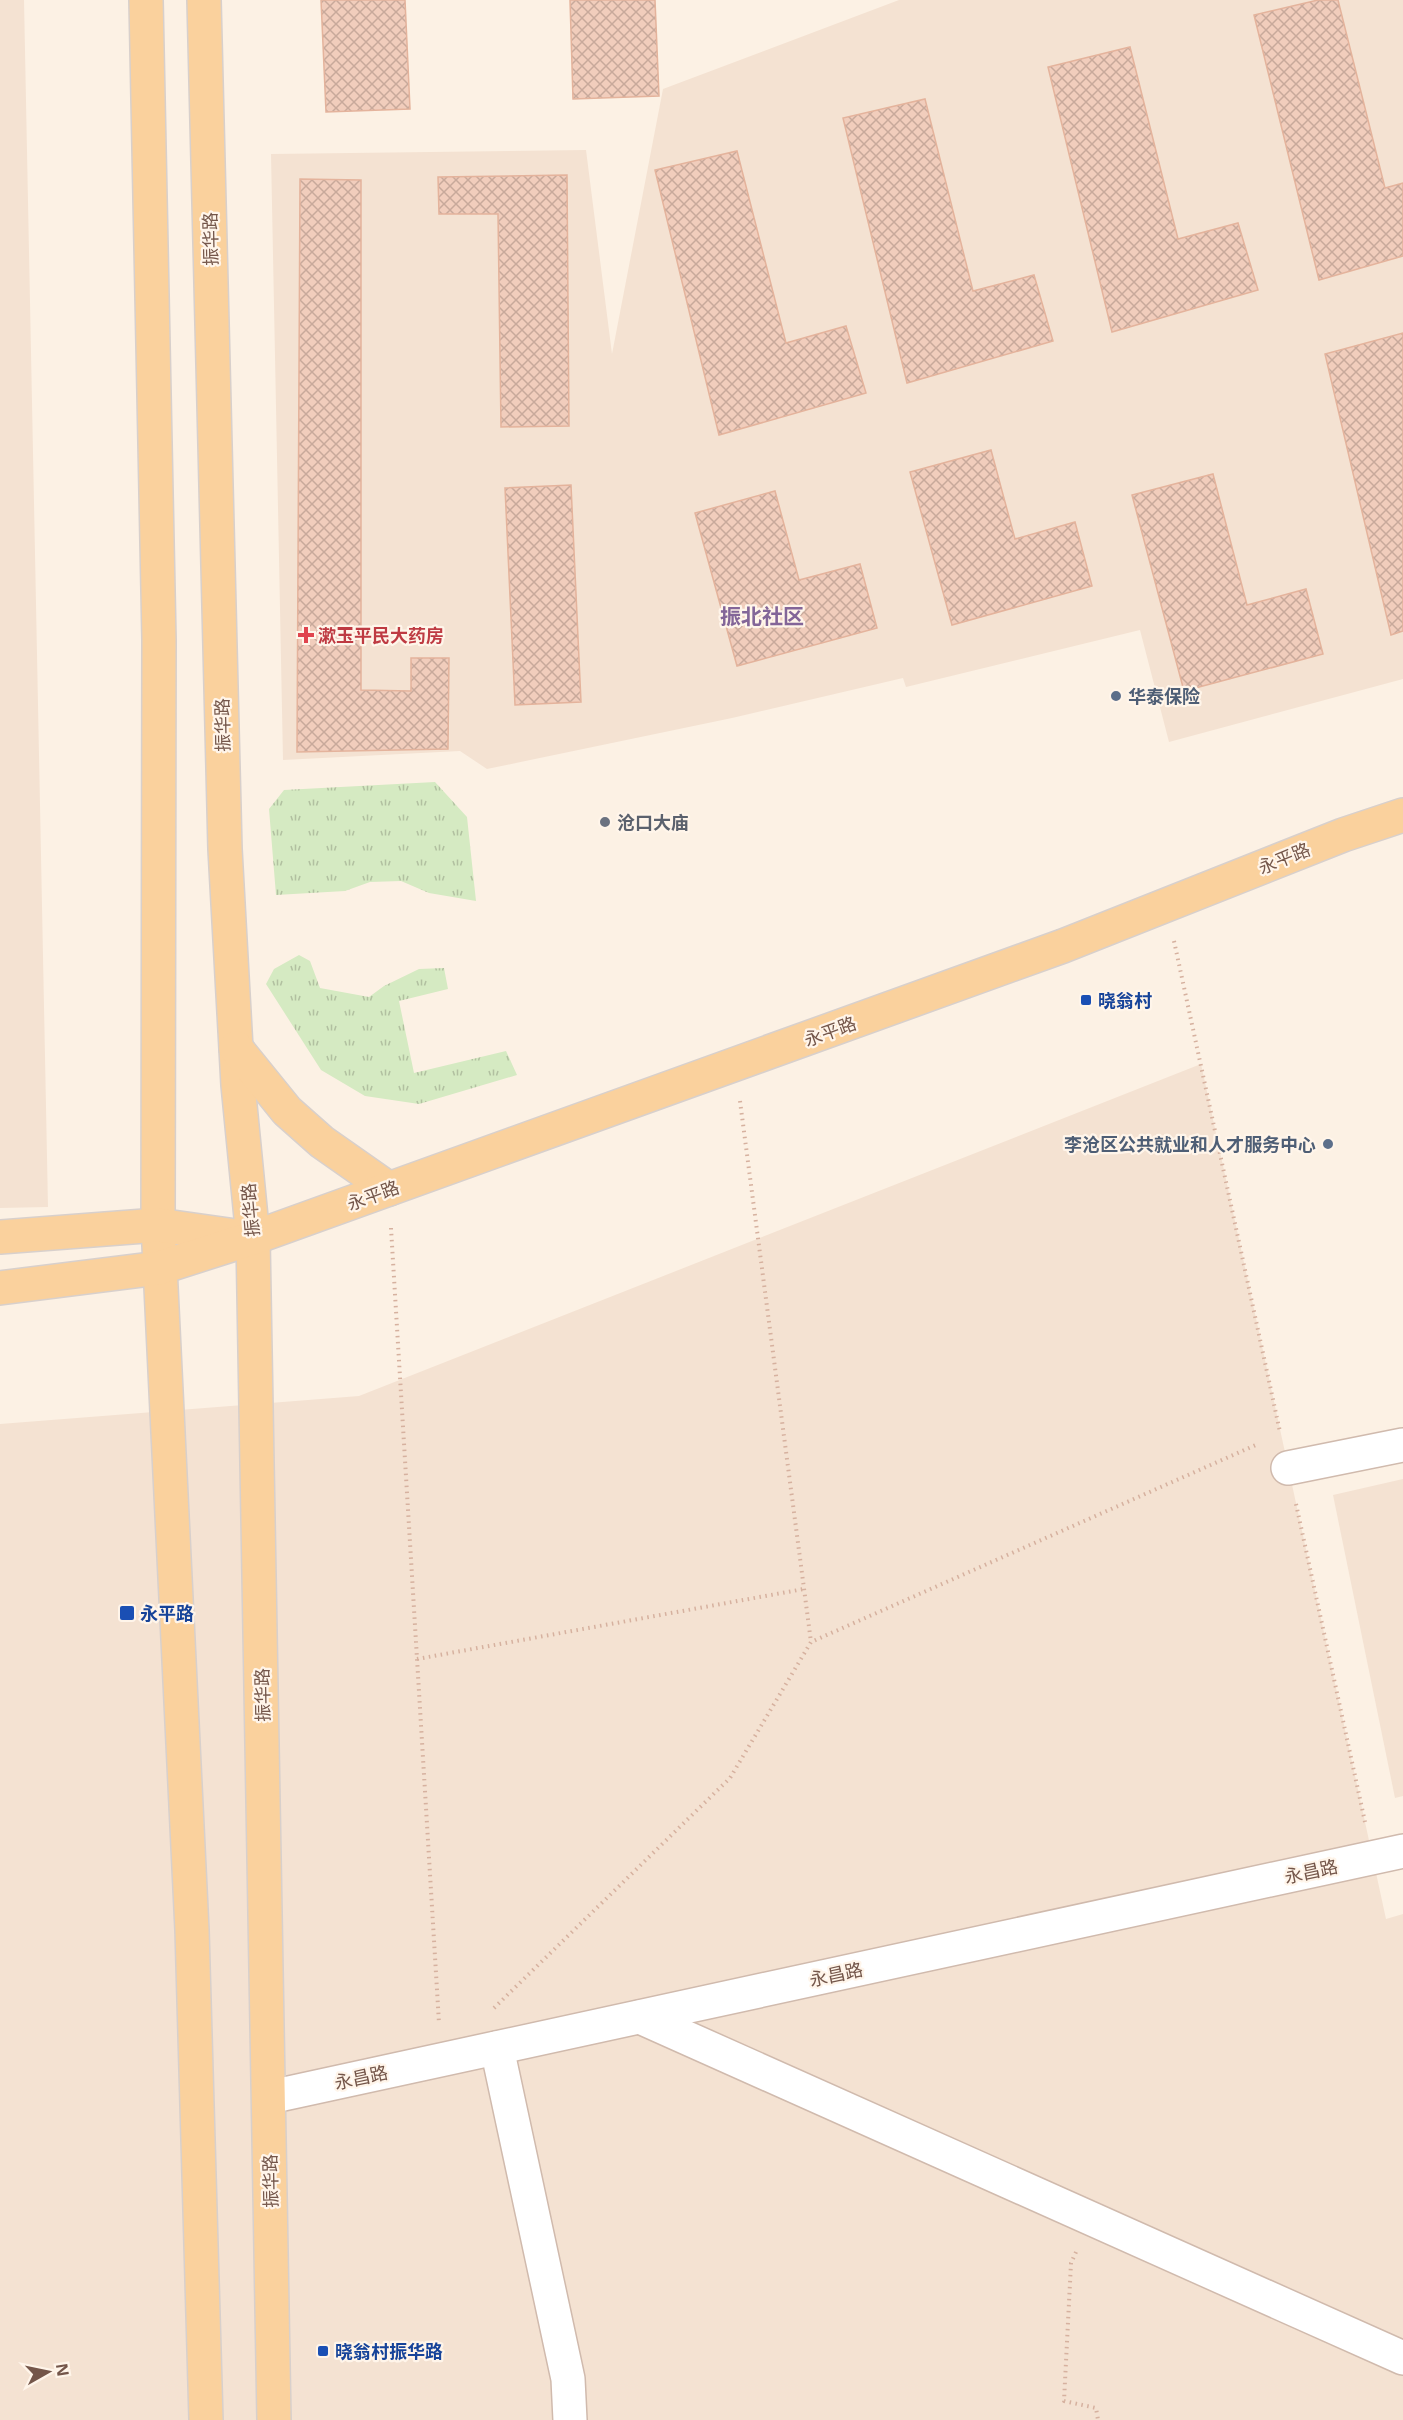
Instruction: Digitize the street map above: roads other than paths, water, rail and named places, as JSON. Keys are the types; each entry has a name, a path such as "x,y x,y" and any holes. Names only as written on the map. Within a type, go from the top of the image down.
{"main road":[{"path":"146,0 159,640 159,1268 192,1930 206,2420"},
{"name":"振华路","path":"204,0 225,849 236,1048 253,1238 274,2420"},
{"name":"永平路","path":"0,1288 159,1268 253,1238 1063,946 1343,835 1403,815"},
{"path":"236,1048 287,1111 322,1142 389,1189"},
{"name":"永平路","path":"0,1237 158,1225 253,1238"}],"street":[{"path":"1288,1468 1403,1445"},
{"name":"永昌路","path":"270,2097 1388,1854"},
{"path":"640,2017 1403,2358"},
{"path":"497,2048 568,2379 570,2420"}],"place":[{"name":"漱玉平民大药房","path":"306,635"},
{"name":"华泰保险","path":"1116,696"},
{"name":"沧口大庙","path":"605,822"},
{"name":"晓翁村","path":"1086,1000"},
{"name":"李沧区公共就业和人才服务中心","path":"1328,1144"},
{"name":"永平路","path":"127,1613"},
{"name":"晓翁村振华路","path":"323,2351"}],"district":[{"name":"振北社区","path":"762,616"}]}
